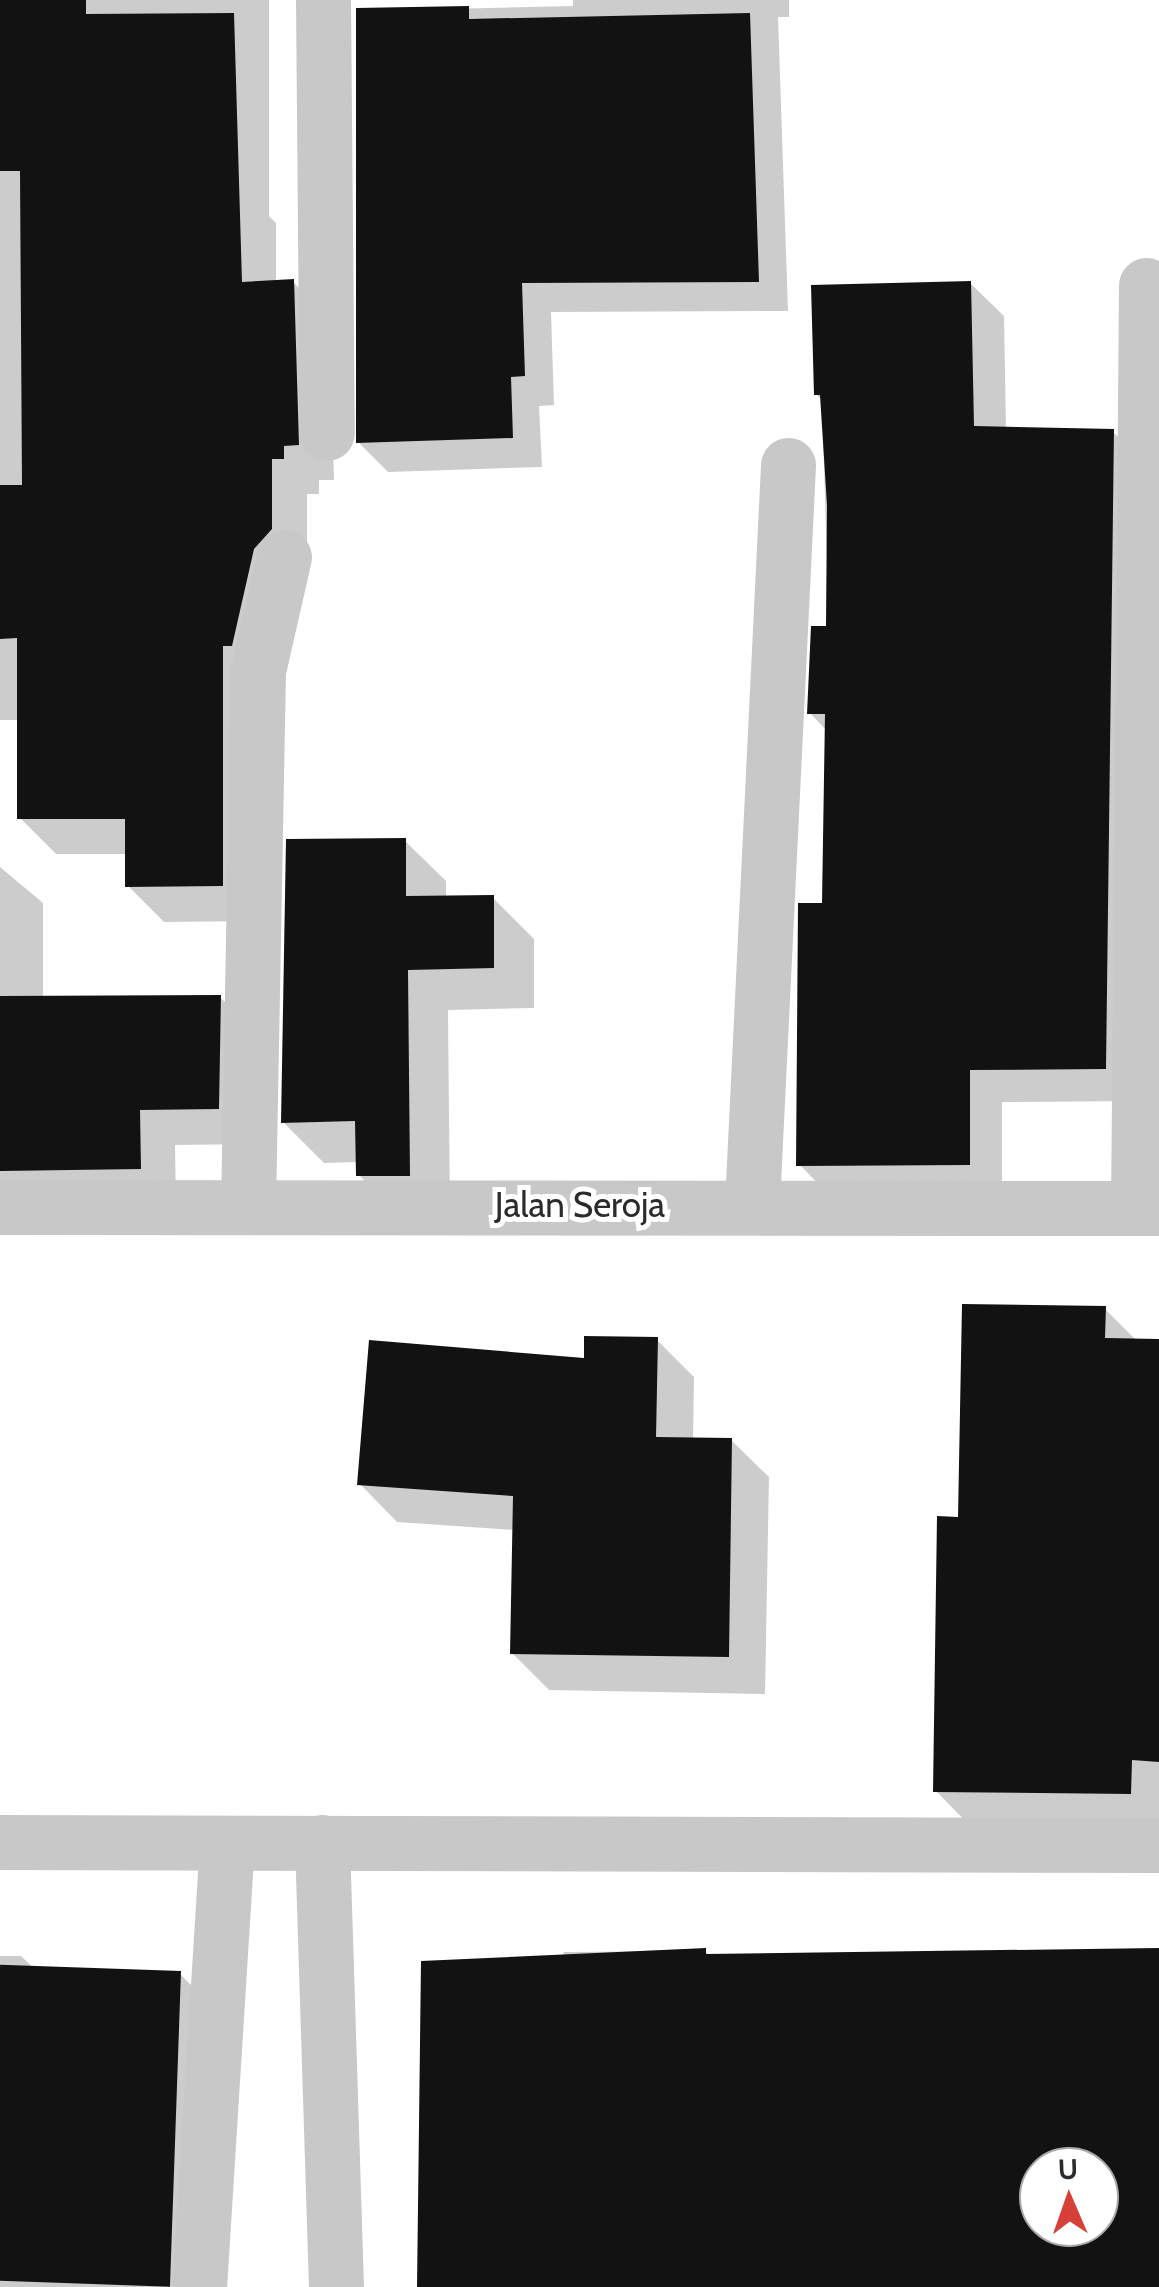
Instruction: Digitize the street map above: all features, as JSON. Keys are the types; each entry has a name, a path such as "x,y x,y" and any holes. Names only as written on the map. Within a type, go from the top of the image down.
{"street":[{"path":"322,0 326,433"},
{"path":"1146,285 1149,1207"},
{"path":"752,1204 788,465"},
{"path":"248,1206 258,671 284,556"},
{"name":"Jalan Seroja","path":"0,1207 1149,1207"},
{"path":"0,1842 1159,1845"},
{"path":"322,1842 336,2287"},
{"path":"199,2287 227,1843"}],"building":[{"path":"0,0 86,0 86,14 234,13 242,282 294,279 299,445 284,446 284,459 272,459 272,529 254,549 232,646 223,646 223,886 125,887 125,819 17,819 17,638 0,639 0,485 22,485 20,171 0,171"},
{"path":"469,6 469,19 750,13 759,282 522,283 525,376 511,377 513,438 356,443 356,8"},
{"path":"971,281 974,426 1114,429 1106,1069 970,1070 970,1165 796,1166 798,903 822,903 825,714 807,714 811,626 826,626 827,505 820,395 814,395 811,285"},
{"path":"406,838 406,896 494,895 494,968 408,970 410,1176 356,1176 355,1121 281,1123 286,839"},
{"path":"221,995 219,1109 140,1110 141,1169 0,1171 0,996"},
{"path":"962,1304 1106,1306 1105,1338 1159,1339 1159,1762 1132,1760 1131,1794 933,1792 937,1516 958,1517"},
{"path":"584,1336 658,1337 656,1437 732,1438 729,1657 510,1654 513,1496 357,1485 369,1340 584,1358"},
{"path":"706,1948 706,1954 1159,1948 1159,2287 417,2287 421,1961"},
{"path":"0,1965 181,1971 170,2287 0,2281"}]}
